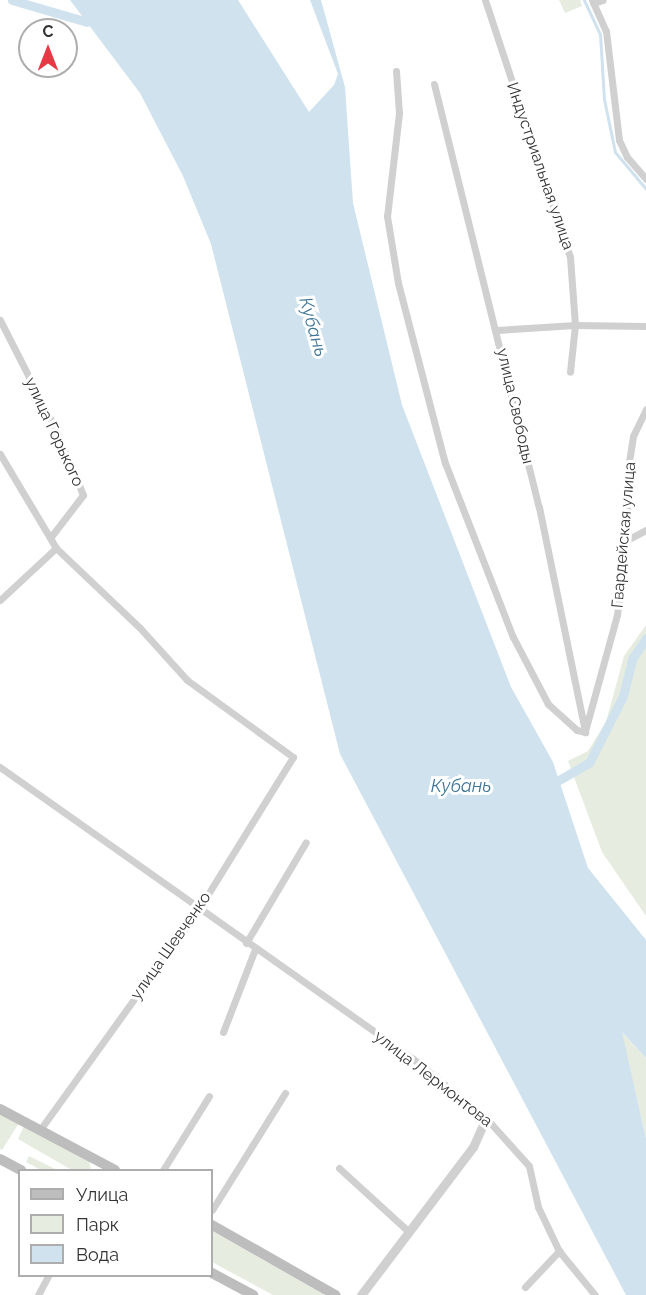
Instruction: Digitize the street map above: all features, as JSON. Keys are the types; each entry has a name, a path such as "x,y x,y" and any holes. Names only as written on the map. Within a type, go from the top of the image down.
{"main road":[{"path":"0,1108 107,1169"},
{"path":"0,1159 19,1169"},
{"path":"213,1226 335,1295"},
{"path":"213,1274 253,1295"}],"street":[{"name":"Индустриальная улица","path":"485,0 570,257 575,325 570,372"},
{"path":"603,0 592,2 606,31 619,140 627,157 646,179"},
{"path":"396,72 399,113 387,216 398,283 445,463 513,637 548,704 577,730 585,732"},
{"name":"улица Свободы","path":"434,84 497,330 539,507 585,732"},
{"name":"улица Горького","path":"0,320 58,434 83,495 50,538"},
{"path":"497,330 575,325 646,326"},
{"name":"Гвардейская улица","path":"585,732 617,615 627,540 628,468 633,436 646,409"},
{"path":"0,454 56,548 0,600"},
{"path":"627,540 646,530"},
{"name":"улица Шевченко","path":"40,1130 198,910 293,757 187,680 140,628 56,548"},
{"name":"улица Лермонтова","path":"0,767 198,910 412,1058 486,1118 529,1167 538,1207 559,1251 595,1295"},
{"path":"246,943 306,842"},
{"path":"223,1032 255,949"},
{"path":"213,1208 285,1093"},
{"path":"164,1169 209,1096"},
{"path":"361,1295 473,1147 486,1118"},
{"path":"339,1168 409,1232"},
{"path":"525,1287 559,1251"},
{"path":"38,1295 47,1277"}],"green space":[{"path":"559,0 580,0 582,6 565,13"},
{"path":"646,625 646,916 602,852 568,761 588,751 606,722 624,656"},
{"path":"621,1031 646,1058 646,1139"},
{"path":"0,1113 19,1123 2,1150 0,1149"},
{"path":"24,1126 89,1161 91,1169 70,1169 18,1139"},
{"path":"29,1156 55,1169 39,1169 26,1162"},
{"path":"213,1232 325,1295 273,1295 213,1263"}],"water":[{"name":"Кубань","path":"70,0 238,0 309,112 334,85 338,74 310,0 321,0 345,87 353,203 402,405 511,687 553,762 588,868 646,940 646,1058 622,1032 646,1139 646,1295 626,1295 340,754 211,244 183,176 140,93"}],"waterway":[{"path":"12,0 87,22"},
{"path":"584,0 600,34 604,99 615,152 646,189"},
{"path":"559,780 589,763 623,696 632,659 646,638"}]}
